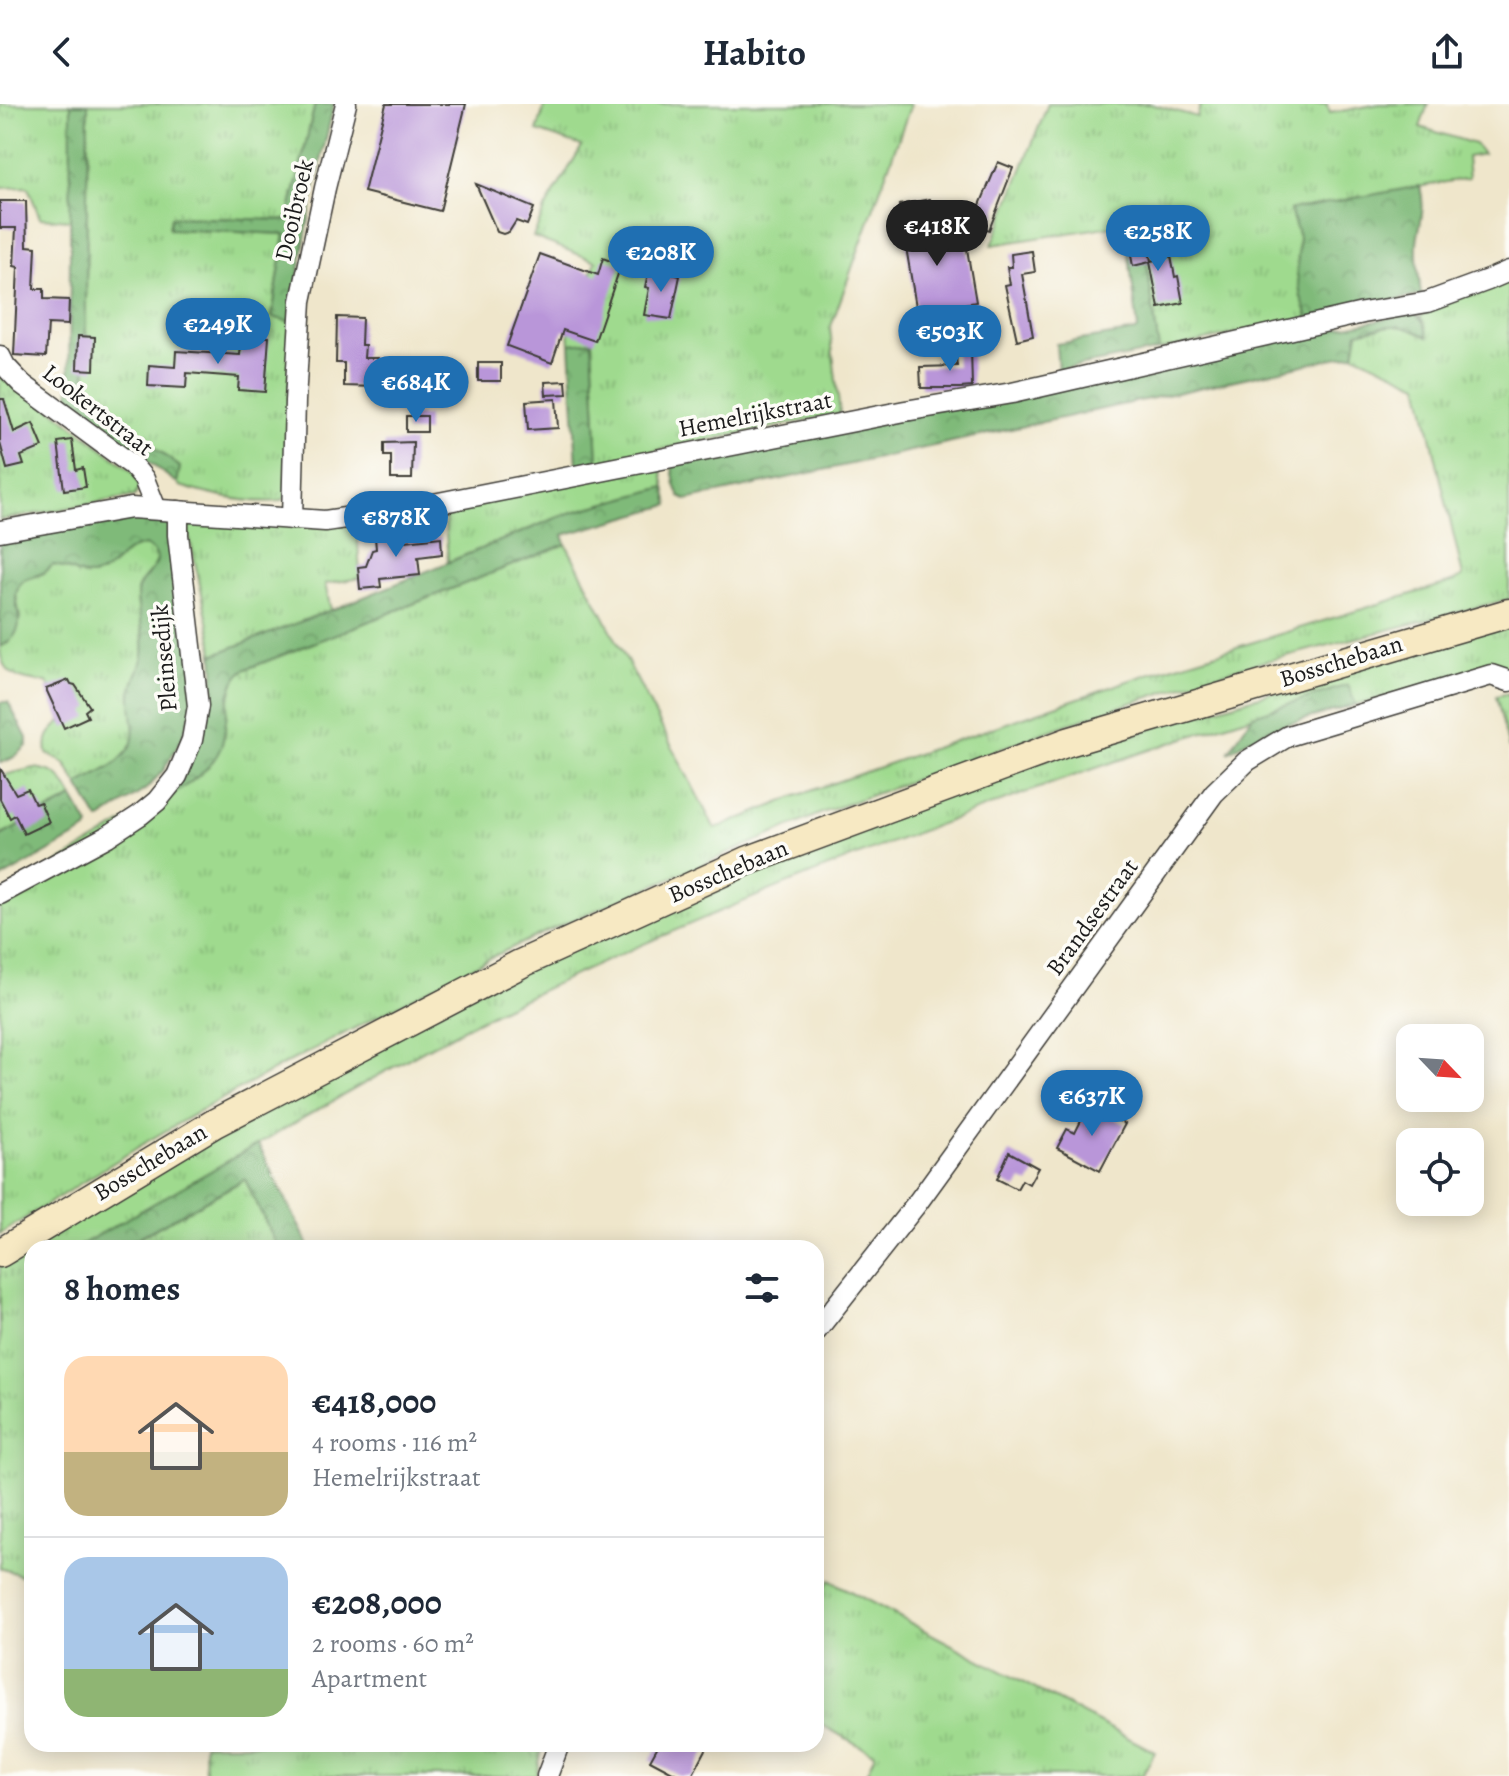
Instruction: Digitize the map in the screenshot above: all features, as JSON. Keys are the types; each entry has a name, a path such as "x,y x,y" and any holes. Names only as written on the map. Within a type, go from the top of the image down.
{"main road":[{"name":"Bosschebaan","path":"0,1253 215,1123 520,964 747,861 1068,742 1509,613"}],"street":[{"name":"Dooibroek","path":"292,519 301,301 346,104"},
{"name":"Hemelrijkstraat","path":"0,531 131,508 325,521 413,508 905,411 1012,393 1363,313 1428,302 1509,271"},
{"name":"Lookertstraat","path":"0,356 22,384 132,465 144,479 156,509"},
{"name":"Pleinsedijk","path":"0,894 108,836 140,815 157,801 177,776 192,740 198,706 178,535 178,511"},
{"name":"Brandsestraat","path":"824,1321 918,1202 1214,793 1247,761 1288,736 1491,675 1509,681"},
{"path":"547,1776 556,1752"}],"green space":[{"path":"0,104 71,104 71,220 40,218 28,187 0,188"},
{"path":"71,104 88,104 85,396 180,467 177,483 69,404"},
{"path":"88,104 315,104 288,220 171,217 169,229 285,234 272,316 291,322 285,498 280,501 230,498 180,486 177,483 180,467 85,396"},
{"path":"315,104 334,104 310,212 291,322 272,317 285,234 169,229 171,217 288,220"},
{"path":"545,104 911,104 830,329 840,414 598,462 592,342 570,344 569,330 596,261 533,237 546,207 582,146 537,131"},
{"path":"1048,104 1151,104 1197,117 1201,104 1327,104 1330,113 1379,104 1428,104 1420,127 1475,144 1483,154 1467,157 1469,178 1290,210 1299,237 1297,274 1309,318 1159,350 1141,224 992,245"},
{"path":"1420,186 1422,209 1417,249 1421,295 1309,318 1301,298 1297,274 1299,237 1290,210"},
{"path":"1141,223 1159,350 1058,370 1056,344 1138,329 1125,224"},
{"path":"1509,274 1509,599 1235,669 1082,719 822,813 492,957 205,1108 0,1234 0,898 151,806 229,699 236,676 244,670 566,544 715,829 796,796 1148,674 1463,576 1419,384 1354,354 1358,332 1393,326 1427,336 1420,316"},
{"path":"1412,313 1422,320 1428,337 1408,328 1378,328 1358,332 1354,354 686,500 680,497 675,485 671,461"},
{"path":"592,341 598,462 577,466 570,344"},
{"path":"0,369 133,472 140,487 135,496 0,520"},
{"path":"660,464 665,487 566,514 448,562 444,506"},
{"path":"665,487 669,505 563,535 566,544 244,670 232,686 224,737 216,756 195,779 161,803 185,768 208,717 214,678 213,655 566,514"},
{"path":"170,508 198,691 182,738 163,771 146,789 99,820 78,785 121,759 131,745 131,692 144,647 137,594 157,557 145,545 132,549 96,575 85,576 53,565 25,579 17,592 17,632 0,647 0,536"},
{"path":"184,512 362,519 358,540 360,578 325,584 331,610 213,655"},
{"path":"145,545 157,557 137,594 144,647 132,690 133,740 121,759 78,785 65,764 47,753 48,737 64,719 47,682 30,681 14,675 4,665 0,647 10,642 20,618 16,595 24,580 44,573 53,565 86,576 112,566 130,549"},
{"path":"1509,622 1509,671 1484,672 1356,705 1347,686 1026,793 815,872 607,960 504,1008 380,1074 90,1240 34,1240 472,993 960,785"},
{"path":"1348,685 1356,705 1269,729 1228,752 1253,715"},
{"path":"1509,693 1509,749 1496,696"},
{"path":"0,702 8,702 27,738 27,746 11,759 0,763"},
{"path":"34,768 58,776 73,798 0,836 0,776"},
{"path":"73,798 89,826 87,830 0,879 0,836"},
{"path":"258,1144 306,1240 274,1240 245,1179 134,1240 90,1240"},
{"path":"245,1179 274,1240 134,1240"},
{"path":"24,1245 24,1576 0,1568 0,1259"},
{"path":"829,1580 1155,1752 1142,1776 865,1776 875,1754 824,1726 824,1588"},
{"path":"204,1752 541,1752 536,1776 205,1776"}],"building":[{"path":"386,104 466,104 440,211 364,192"},
{"path":"998,162 1013,168 989,230 972,224"},
{"path":"476,184 534,208 527,225 516,221 509,232 497,232"},
{"path":"930,199 938,248 966,243 976,302 964,304 965,335 947,336 946,309 917,313 899,205"},
{"path":"0,201 26,201 27,246 36,247 34,289 44,289 44,299 69,300 68,325 48,324 46,357 14,355 18,267 14,266 16,228 0,228"},
{"path":"1146,236 1151,261 1171,256 1183,303 1159,308 1150,262 1133,266 1128,240"},
{"path":"1032,251 1035,272 1022,274 1033,336 1017,340 1005,285 1010,284 1007,267 1012,267 1011,254"},
{"path":"540,254 598,275 603,258 621,265 595,341 563,330 552,363 507,346"},
{"path":"649,269 680,276 671,319 644,315"},
{"path":"337,317 362,318 364,358 378,358 377,387 344,386 344,363 336,363"},
{"path":"78,336 95,337 94,370 77,369"},
{"path":"242,336 269,337 265,392 238,390 239,377 187,373 186,388 148,386 149,365 175,367 176,351 240,355"},
{"path":"955,347 971,347 972,387 921,388 920,367 957,366"},
{"path":"478,363 501,363 501,381 478,381"},
{"path":"566,381 567,394 546,395 545,382"},
{"path":"0,399 4,399 14,432 33,423 43,447 21,456 24,465 7,469 0,443"},
{"path":"556,399 558,428 528,430 526,401"},
{"path":"406,416 427,416 427,432 406,432"},
{"path":"72,440 76,470 83,468 86,487 64,490 58,442"},
{"path":"413,442 412,479 391,479 391,456 384,456 384,443"},
{"path":"405,534 406,541 441,537 442,554 418,557 420,575 380,579 381,587 360,589 358,567 366,566 372,550 376,549 375,537"},
{"path":"69,680 90,707 85,711 88,717 64,728 46,689"},
{"path":"0,768 16,794 28,789 35,804 40,802 49,822 24,834 15,815 10,818 0,799"},
{"path":"1089,1105 1125,1124 1100,1171 1057,1148 1067,1129 1075,1133"},
{"path":"1009,1152 1038,1168 1029,1184 1022,1180 1017,1189 997,1179"},
{"path":"654,1752 705,1752 692,1776 680,1776 650,1760"}]}
